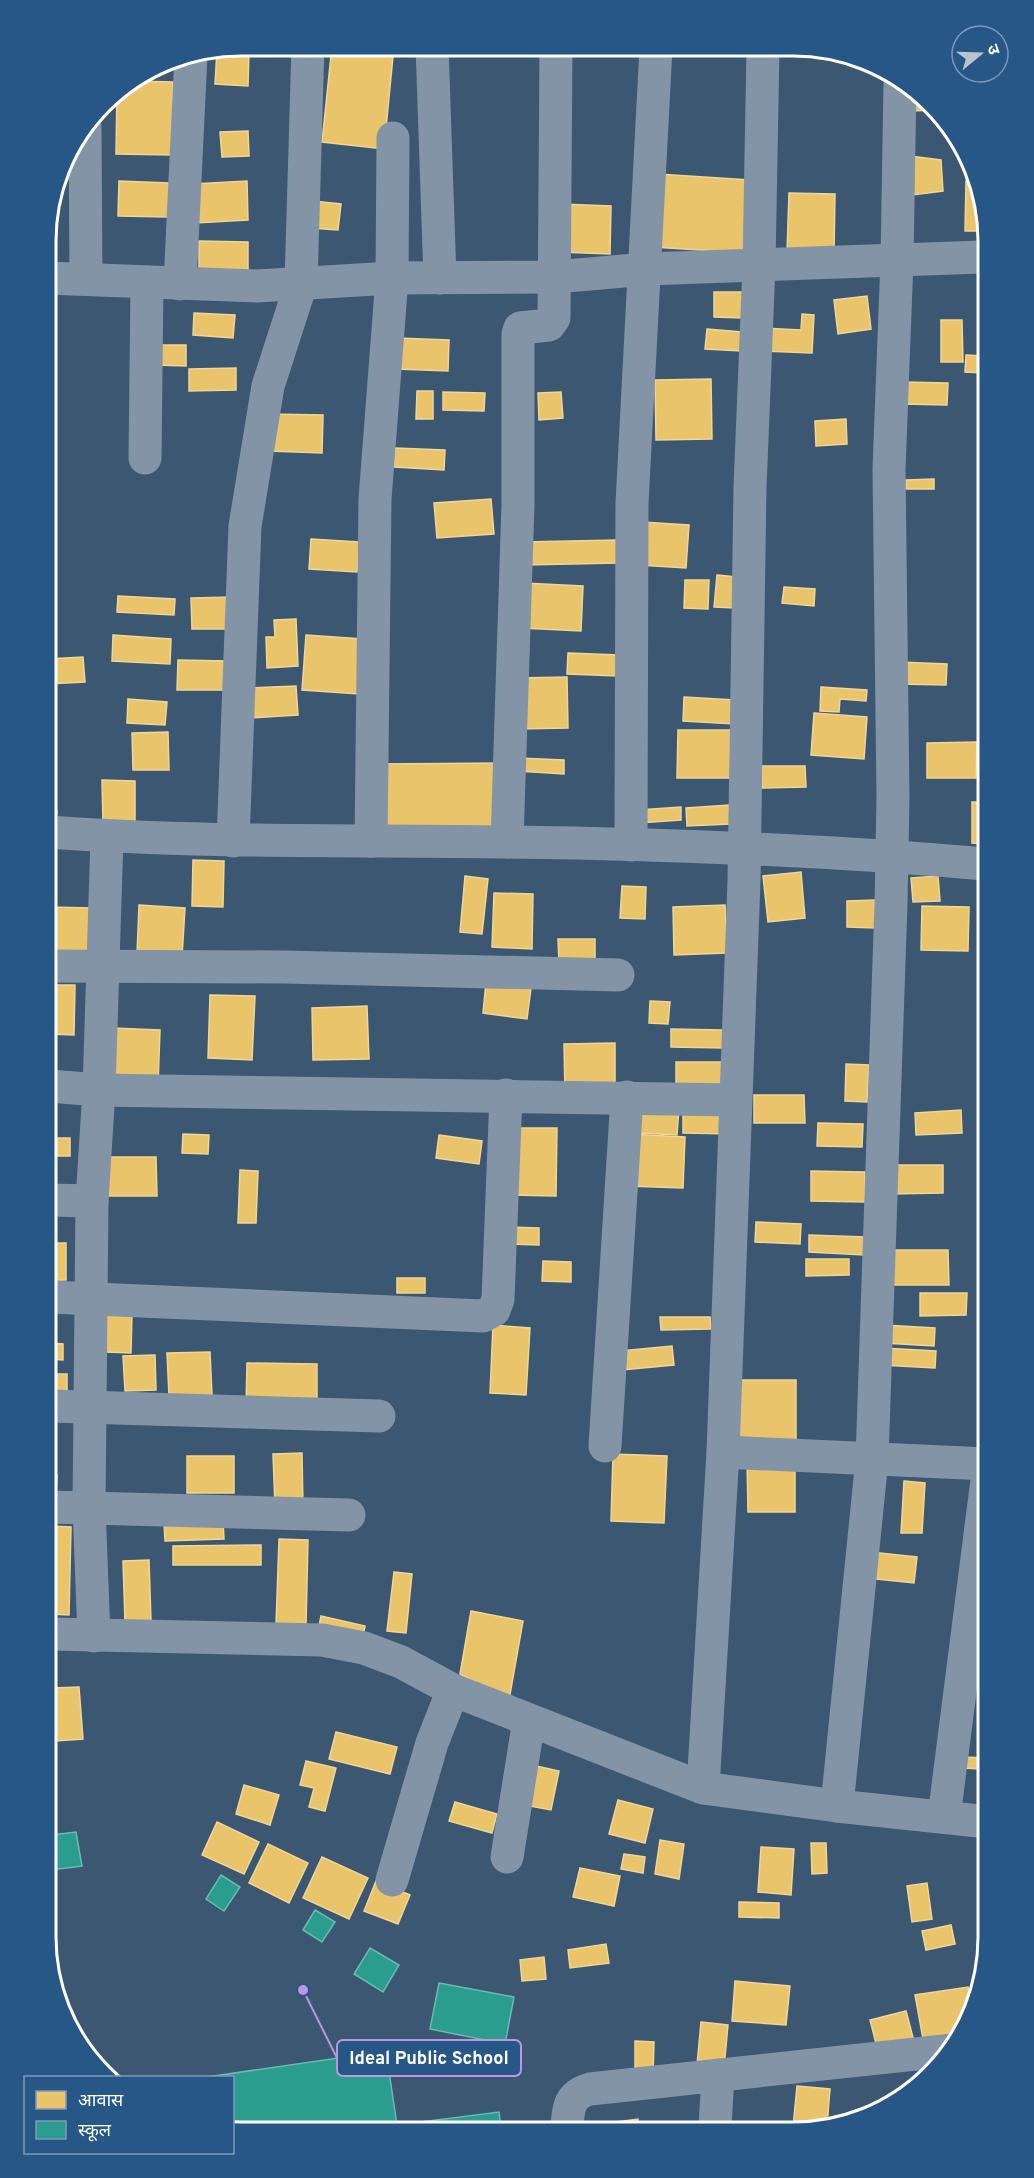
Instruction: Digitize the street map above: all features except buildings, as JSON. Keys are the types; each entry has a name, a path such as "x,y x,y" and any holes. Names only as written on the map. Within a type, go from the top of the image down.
{"street":[{"path":"232,841 245,526 268,386 301,284 308,56"},
{"path":"432,56 440,278"},
{"path":"507,842 518,504 519,334 520,328 526,326 553,323 556,56"},
{"path":"631,845 632,503 656,56"},
{"path":"703,1788 723,1452 744,850 750,488 759,265 763,56"},
{"path":"180,284 191,62"},
{"path":"837,1806 872,1459 892,856 889,469 897,260 900,90"},
{"path":"371,841 375,499 392,278 393,138"},
{"path":"85,141 86,279"},
{"path":"56,278 257,286 392,278 555,277 646,269 978,256"},
{"path":"145,458 147,282"},
{"path":"56,833 107,837 232,841 631,845 892,856 978,863"},
{"path":"94,1636 89,1507 93,1298 92,1201 99,1090 107,837"},
{"path":"56,966 618,975"},
{"path":"55,1087 99,1090 735,1100"},
{"path":"55,1297 483,1316 494,1310 498,1299 506,1095"},
{"path":"605,1446 627,1097"},
{"path":"55,1200 92,1201"},
{"path":"55,1406 379,1416"},
{"path":"723,1452 978,1464"},
{"path":"55,1506 349,1515"},
{"path":"944,1817 978,1551"},
{"path":"55,1634 322,1640 364,1648 401,1662 453,1690 703,1788 837,1806 978,1821"},
{"path":"392,1880 432,1743 453,1690"},
{"path":"507,1857 529,1720"},
{"path":"568,2122 569,2104 577,2093 590,2089 939,2052"},
{"path":"715,2122 718,2075"}],"place":[{"name":"Ideal Public School","path":"303,1990"}]}
